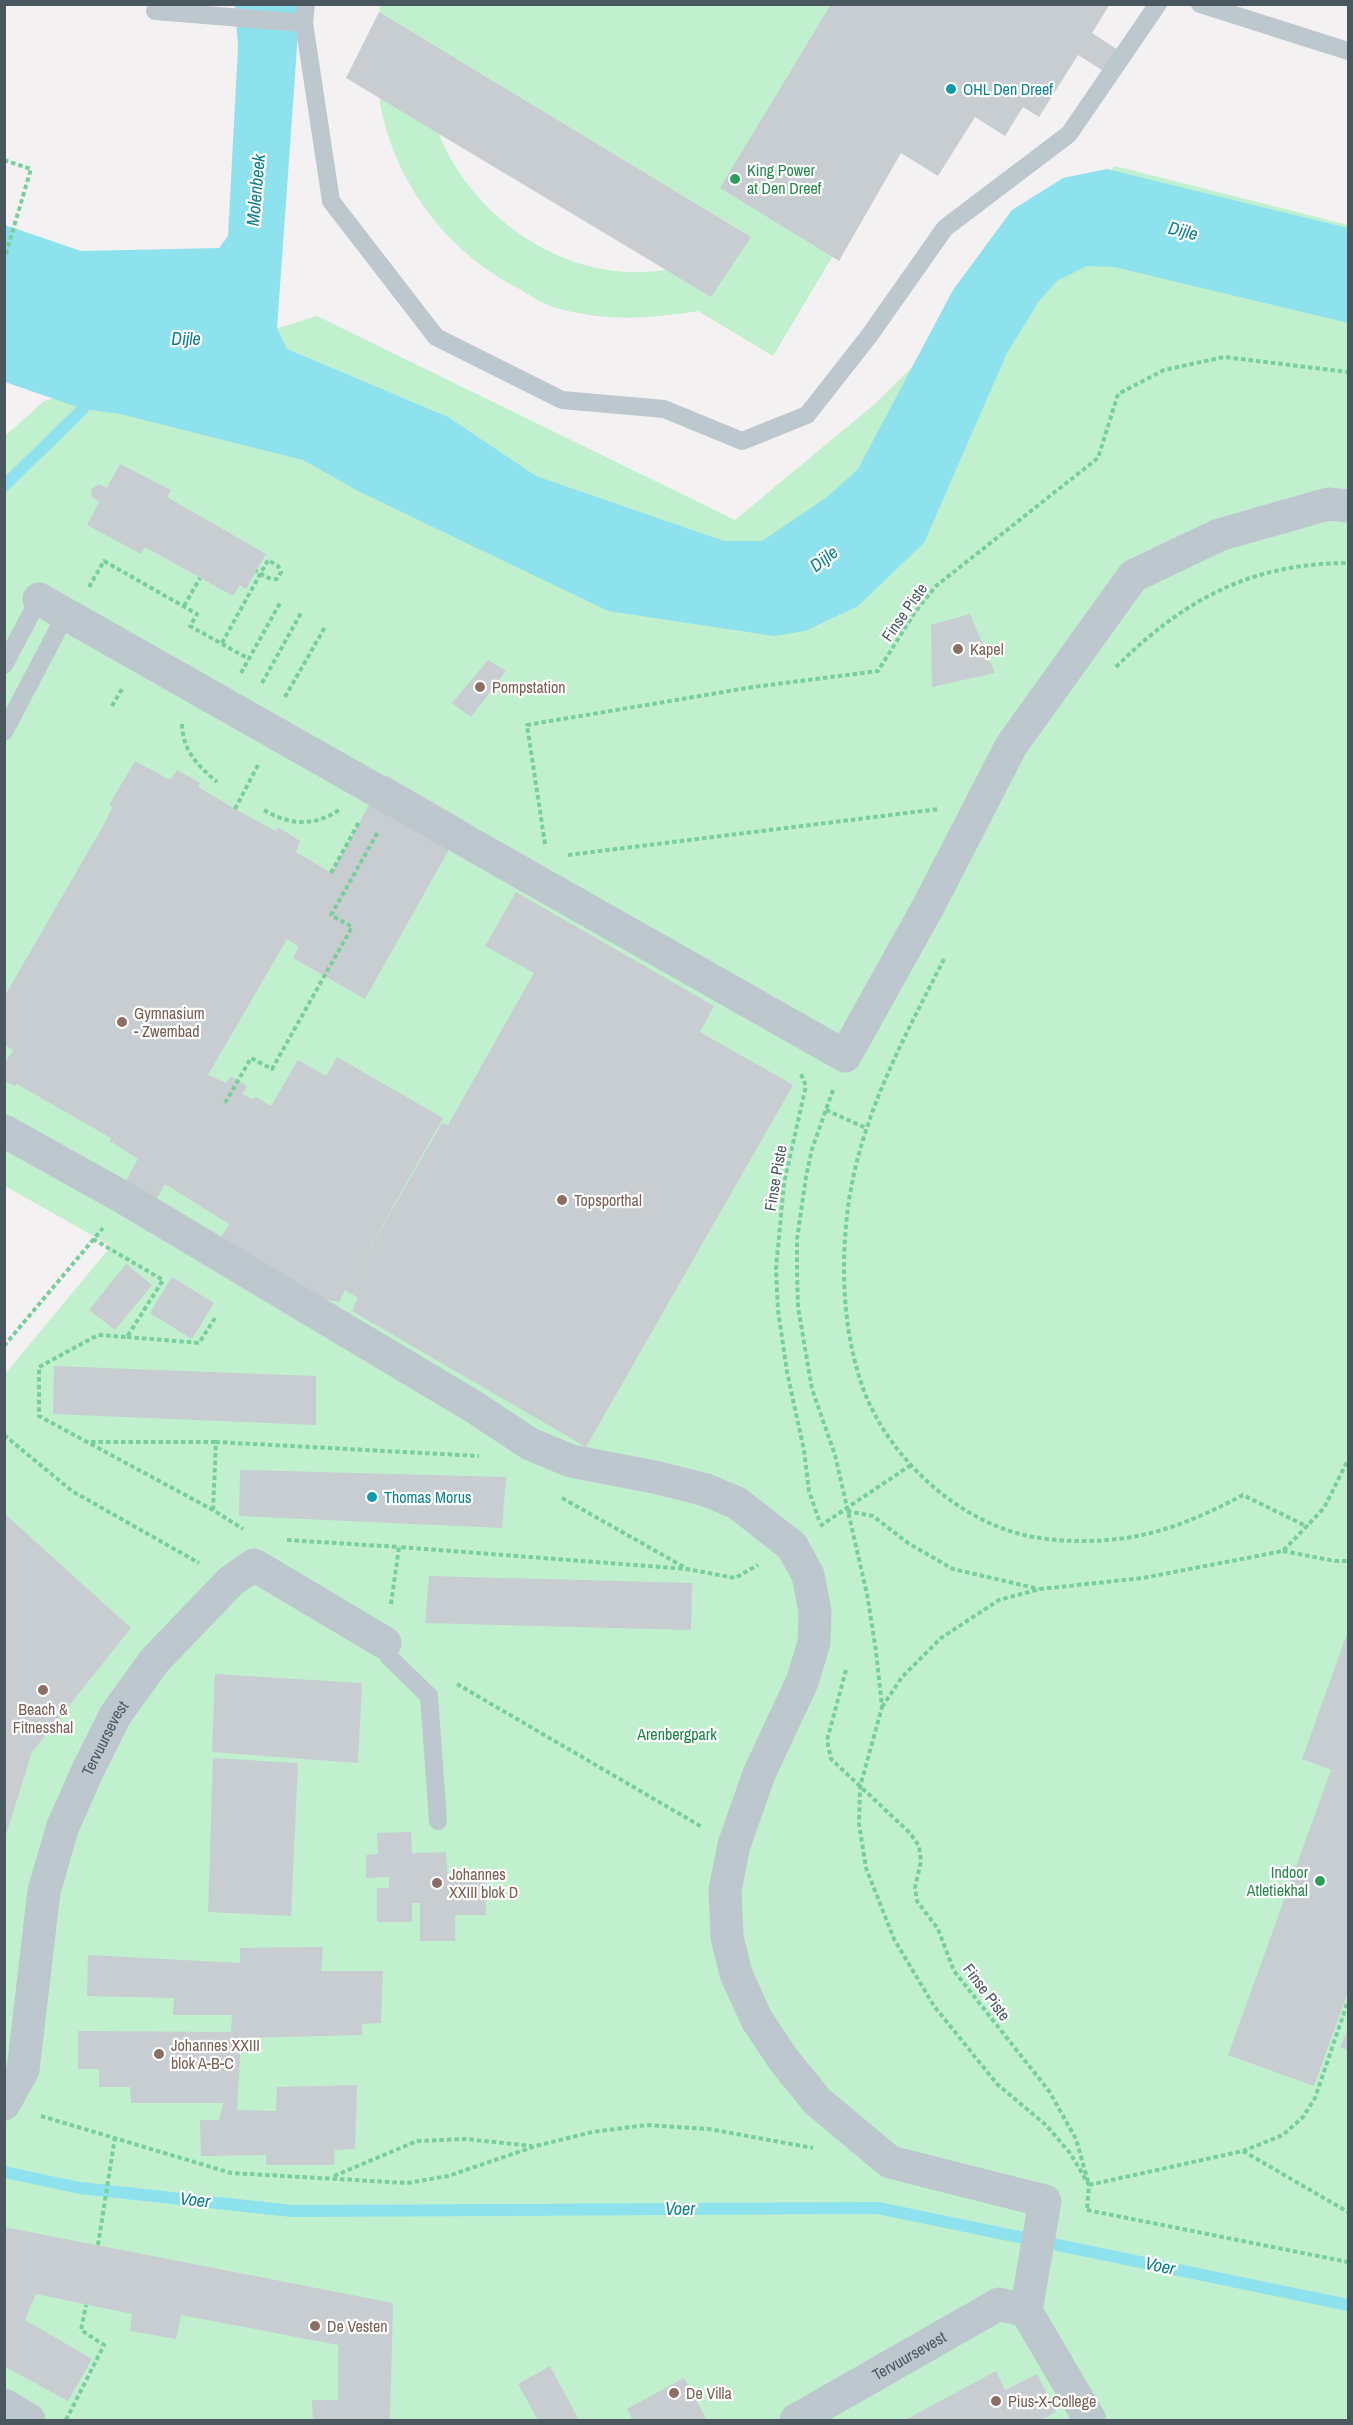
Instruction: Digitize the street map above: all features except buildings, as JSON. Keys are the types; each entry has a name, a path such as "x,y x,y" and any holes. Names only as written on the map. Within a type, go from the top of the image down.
{"street":[{"path":"59,610 193,686 249,726 377,791 845,1056 928,907 1011,746 1133,576 1219,535 1328,504 1348,506"},
{"path":"4,1131 126,1199 474,1407 530,1444 571,1461 706,1490 737,1503 792,1546 808,1575 815,1611 814,1643 802,1682 759,1774 734,1845 725,1890 727,1937 736,1974 757,2020 783,2059 817,2101 890,2162 1045,2201 1026,2311 1090,2421"},
{"name":"Tervuursevest","path":"5,2104 23,2070 44,1891 63,1826 116,1714 155,1660 231,1581 254,1565 385,1643"},
{"name":"Tervuursevest","path":"796,2421 999,2304 1026,2311"},
{"path":"4,2405 44,2418"}],"lane":[{"path":"306,4 304,23 331,201 436,337 562,400 664,409 742,441 807,415 869,336 945,228 1069,134 1158,4"},
{"path":"1200,4 1348,51"},
{"path":"155,11 304,23"},
{"path":"4,665 59,610"},
{"path":"4,732 59,610"},
{"path":"385,1643 389,1657 429,1696 438,1821"}],"path":[{"path":"4,160 31,169 4,261"},
{"name":"Finse Piste","path":"545,847 527,725 753,687 878,671 915,612 936,586 1098,458 1118,394 1164,370 1224,357 1348,372"},
{"path":"222,643 268,560 278,566 281,572 277,579 269,579 256,571"},
{"path":"59,610 104,561 197,614 190,626 249,659"},
{"path":"1109,675 1166,621 1203,597 1238,583 1288,568 1348,563"},
{"path":"184,606 200,578"},
{"path":"235,809 249,726 249,659 280,603"},
{"path":"249,726 301,613"},
{"path":"249,726 325,627"},
{"path":"193,686 185,700 183,734 187,750 195,764 217,782"},
{"path":"264,810 279,819 296,823 312,822 328,818 342,808 377,791"},
{"path":"331,873 377,791"},
{"path":"225,1103 251,1058 272,1069 352,927 331,915 377,791"},
{"path":"558,857 980,803"},
{"path":"947,955 894,1058 866,1128 854,1167 846,1226 844,1305 856,1365 865,1394 891,1442 911,1465 967,1512 1019,1534 1080,1542 1137,1536 1200,1517 1242,1495 1308,1527"},
{"path":"845,1056 825,1110 806,1177 797,1239 798,1307 812,1389 835,1455 867,1594 882,1707"},
{"name":"Finse Piste","path":"778,1310 776,1269 778,1230 784,1184 806,1086 798,1065"},
{"path":"825,1110 866,1128"},
{"path":"4,1346 126,1199"},
{"path":"93,1239 163,1280 127,1337"},
{"path":"215,1318 199,1343 98,1335 39,1367 39,1416 213,1510 249,1533"},
{"path":"4,1435 72,1491 231,1581"},
{"path":"90,1442 216,1442 489,1457"},
{"path":"213,1510 216,1442"},
{"path":"1283,1551 1324,1508 1348,1460"},
{"path":"846,1510 911,1465"},
{"path":"552,1492 687,1569"},
{"path":"846,1510 873,1516 908,1544 953,1569 1040,1589"},
{"path":"281,1540 687,1569 735,1578 792,1546"},
{"path":"385,1643 399,1547"},
{"path":"1348,1561 1335,1561 1283,1551 1143,1578 1040,1589 999,1600 941,1638 902,1677 882,1707 860,1787 859,1824 866,1868 877,1901 912,1972 934,2006 997,2084 1046,2125 1070,2153 1089,2185 1087,2210 1348,2262"},
{"path":"447,1678 734,1845"},
{"name":"Finse Piste","path":"860,1787 910,1833 919,1846 921,1861 915,1888 917,1901 938,1929 954,1971 1049,2091 1076,2139 1089,2185"},
{"path":"1089,2185 1243,2151 1283,2135 1303,2117 1315,2098 1348,2001"},
{"path":"5,2104 65,2124 115,2137 164,2155 231,2173 407,2182 448,2176 536,2146 592,2132 647,2125 709,2129 815,2148"},
{"path":"98,2245 115,2137"},
{"path":"331,2178 417,2141 466,2139 536,2146"},
{"path":"1243,2151 1348,2212"},
{"path":"44,2418 68,2420 104,2345 81,2330 86,2305"}],"green space":[{"name":"King Power at Den Dreef","path":"381,5 920,5 896,150 773,356 698,311 625,318 590,315 553,307 491,272 463,251 418,199 401,169 389,137 380,103 376,68 376,36","holes":["426,41 751,237 692,263 647,272 611,270 577,263 544,249 513,230 486,206 463,179 445,148 433,109"]},
{"name":"Arenbergpark","path":"1115,166 1348,225 1348,2420 5,2420 5,1374 111,1246 5,1186 5,436 44,401 317,316 735,520 876,403"}],"water":[{"name":"Dijle","path":"235,5 300,5 277,328 287,349 448,417 536,476 724,541 762,541 827,497 858,469 953,290 1012,210 1063,178 1107,169 1348,228 1348,323 1114,267 1087,266 1057,281 1039,301 1007,353 924,543 858,606 805,631 774,636 608,611 358,491 303,460 120,414 83,409 5,382 5,225 81,251 219,248 228,236 238,47"}],"waterway":[{"path":"4,486 83,409"},
{"name":"Voer","path":"4,2172 80,2188 292,2211 878,2208 1348,2305"}],"place":[{"name":"OHL Den Dreef","path":"951,89"},
{"name":"King Power at Den Dreef","path":"735,179"},
{"name":"Kapel","path":"958,649"},
{"name":"Pompstation","path":"480,687"},
{"name":"Gymnasium - Zwembad","path":"122,1022"},
{"name":"Topsporthal","path":"562,1200"},
{"name":"Thomas Morus","path":"372,1497"},
{"name":"Beach & Fitnesshal","path":"43,1690"},
{"name":"Indoor Atletiekhal","path":"1320,1881"},
{"name":"Johannes XXIII blok D","path":"437,1883"},
{"name":"Johannes XXIII blok A-B-C","path":"159,2054"},
{"name":"De Vesten","path":"315,2326"},
{"name":"De Villa","path":"674,2393"},
{"name":"Pius-X-College","path":"996,2401"}],"water label":[{"name":"Molenbeek","path":"256,190"}]}
